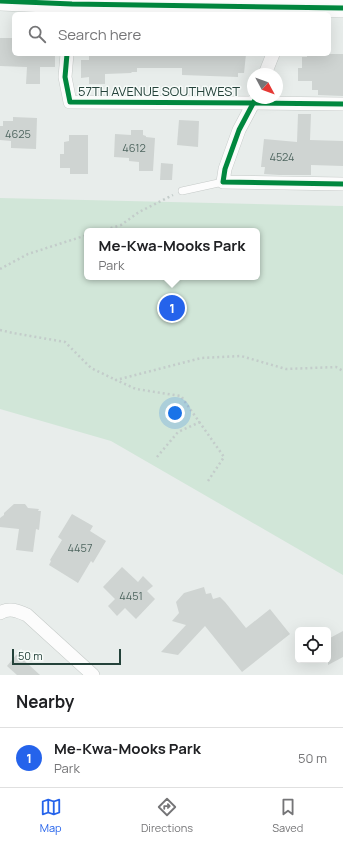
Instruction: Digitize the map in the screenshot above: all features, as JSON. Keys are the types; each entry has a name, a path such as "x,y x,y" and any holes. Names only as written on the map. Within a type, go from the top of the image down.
{"main road":[{"path":"0,1 71,9 291,11 343,8"}],"street":[{"name":"57TH AVENUE SOUTHWEST","path":"67,56 65,77 70,102 247,100"},
{"path":"267,68 272,56"},
{"name":"57TH AVENUE SOUTHWEST","path":"283,101 343,104"},
{"path":"253,104 239,130 224,169 223,182 343,184"},
{"path":"0,613 3,611 15,610 27,615 93,675"}],"lane":[{"path":"182,190 223,182"}],"path":[{"path":"111,228 121,225 139,212 182,190"},
{"path":"0,269 28,254 84,236"},
{"path":"0,330 65,342 91,368 116,380 136,388 181,396 224,457 208,481"},
{"path":"116,380 201,358 241,356 286,369 336,367 343,371"},
{"path":"157,457 178,432 200,422"}],"green space":[{"path":"0,198 343,206 343,575 111,441 0,409"}],"building":[{"path":"0,38 12,38 12,56 55,56 55,67 40,67 40,84 26,84 27,67 0,66"},
{"path":"343,54 343,96 318,95 318,90 312,90 312,81 298,81 298,68 302,68 302,57"},
{"path":"89,56 246,56 244,73 238,73 238,77 182,75 182,68 137,68 137,72 105,74 105,84 89,84 89,77 81,78 81,60 89,60"},
{"path":"298,114 311,114 310,140 343,141 343,166 311,165 311,175 264,174 265,167 261,167 264,139 297,142"},
{"path":"13,117 37,118 36,149 11,148 11,141 0,140 0,126 3,126 3,121 13,121"},
{"path":"179,120 199,121 198,147 177,145"},
{"path":"131,130 143,130 143,135 146,137 155,138 153,171 139,171 139,162 129,161 129,158 114,157 115,134 131,135"},
{"path":"69,135 88,135 88,174 70,174 70,168 60,168 60,154 64,154 64,142 69,141"},
{"path":"161,163 173,164 172,180 160,180"},
{"path":"14,504 25,504 28,508 39,509 38,511 41,511 39,530 36,529 33,552 16,550 19,529 0,527 0,518"},
{"path":"72,514 93,526 90,531 106,541 93,563 91,561 78,583 49,565 50,560 62,540 58,537"},
{"path":"122,567 138,582 143,576 153,586 147,591 155,599 136,619 125,608 117,616 108,606 115,599 103,587"},
{"path":"204,587 206,594 211,593 213,599 220,597 246,628 270,609 290,634 242,672 205,626 178,655 161,652 186,625 172,621 179,613 176,602 184,593"},
{"path":"343,631 343,657 328,665 328,663 331,663 331,637"},
{"path":"17,654 40,675 17,675 7,666"}],"cycle path":[{"path":"0,1 72,4 343,8"},
{"path":"67,56 65,77 70,102 343,104"},
{"path":"253,104 239,130 225,169 223,182 343,184"}],"place":[{"name":"Me-Kwa-Mooks Park","path":"172,308"}]}
